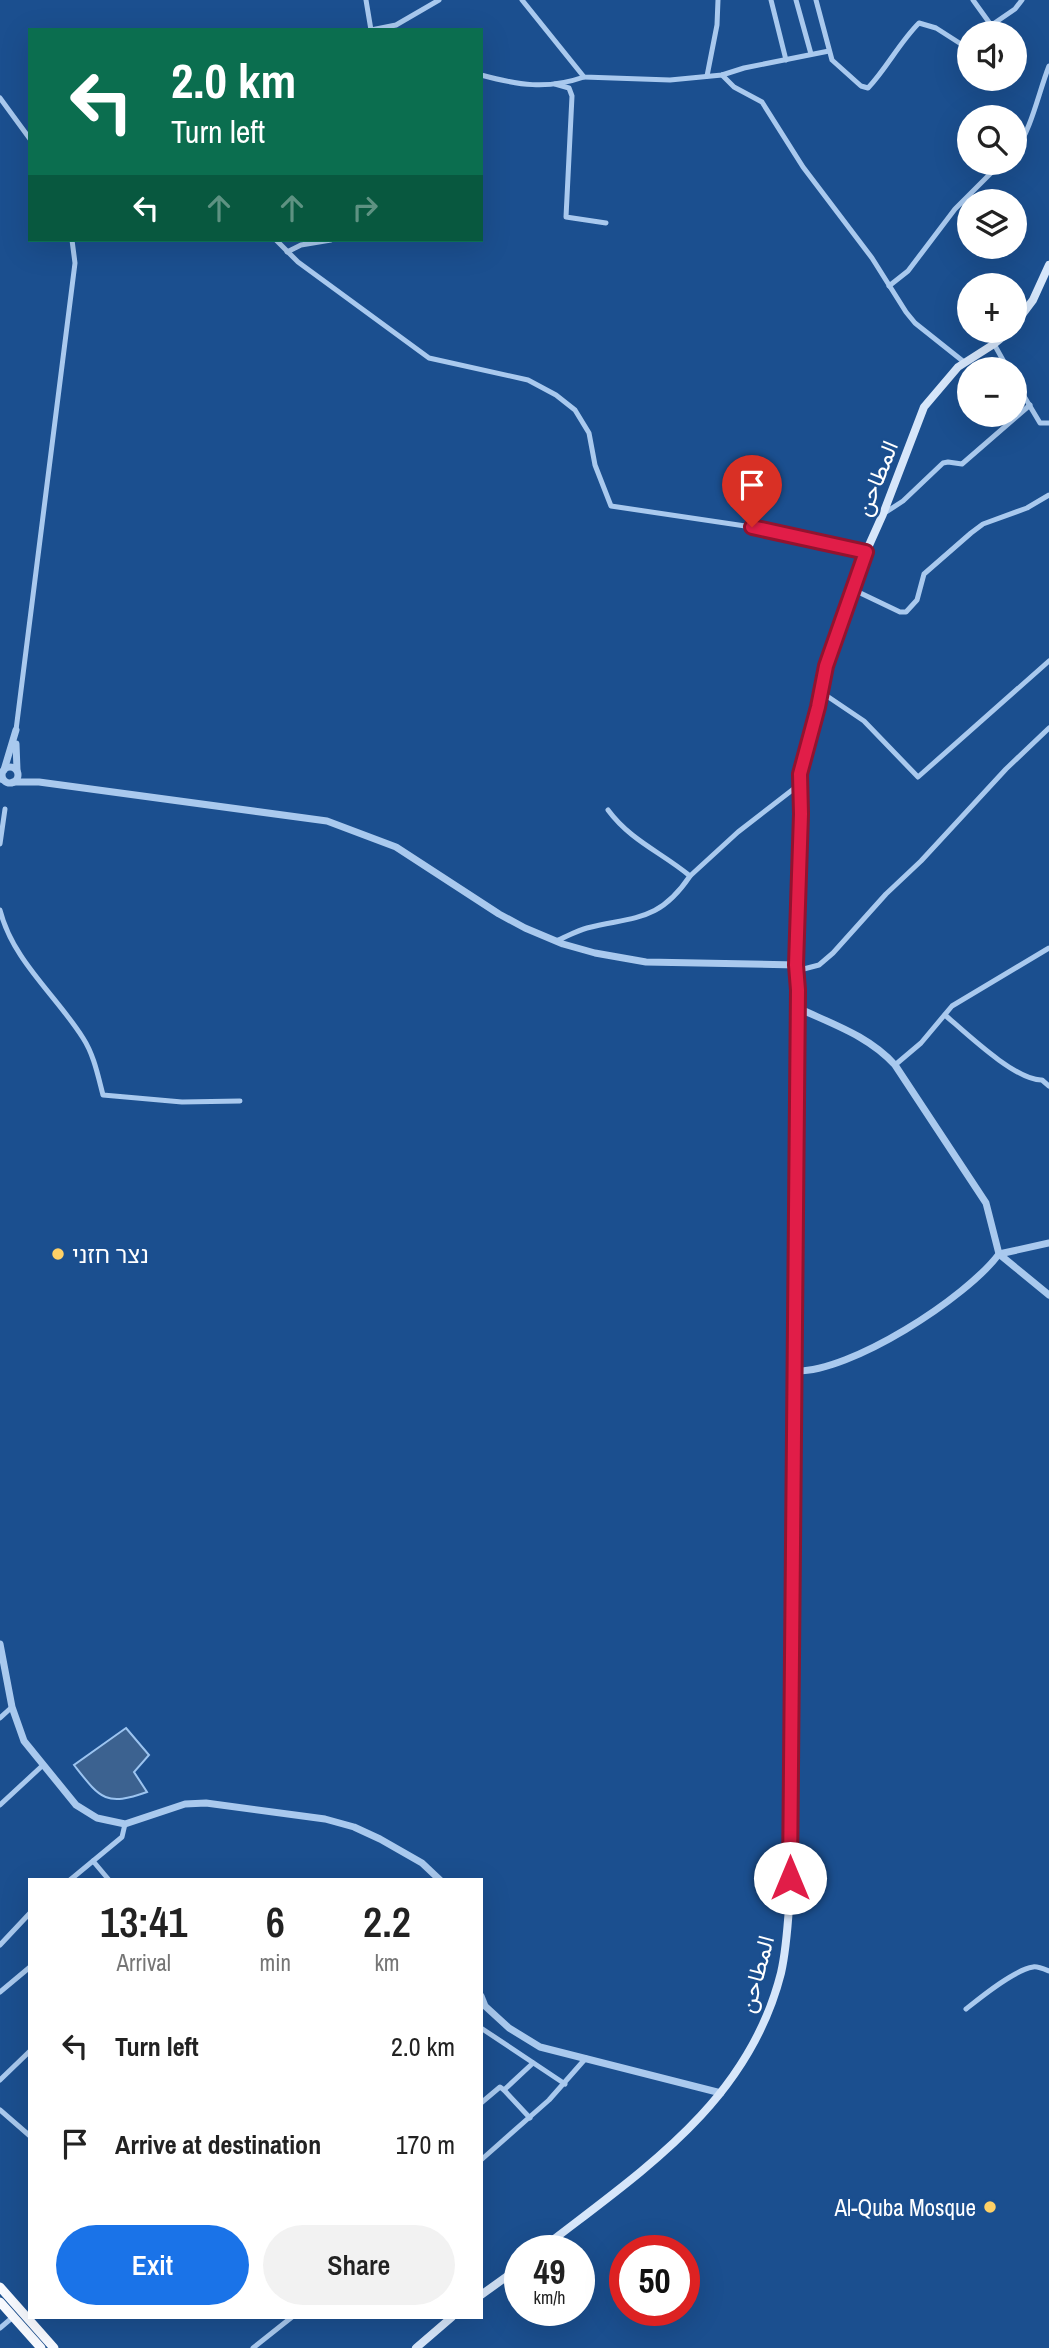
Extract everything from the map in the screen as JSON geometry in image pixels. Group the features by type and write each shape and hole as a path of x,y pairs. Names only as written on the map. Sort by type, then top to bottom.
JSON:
{"highway":[{"path":"0,2287 28,2319"},
{"path":"0,2302 39,2347"},
{"path":"28,2319 54,2348"}],"main road":[{"path":"1027,308 1049,265"},
{"name":"المطاحن","path":"972,357 993,344"},
{"name":"المطاحن","path":"559,2235 682,2137 721,2093 747,2055 765,2019 781,1972 787,1941 790,1893 798,1008 796,968 800,774 826,666 866,552 924,407 957,369"},
{"path":"483,2294 504,2278"},
{"path":"416,2348 450,2319"}],"street":[{"path":"366,0 370,28"},
{"path":"397,27 439,0"},
{"path":"522,0 583,77"},
{"path":"707,76 713,50 718,0"},
{"path":"771,0 786,60"},
{"path":"796,0 811,54"},
{"path":"816,0 832,60 861,86 868,88 880,75 893,53 919,23 936,28 957,41"},
{"path":"973,0 988,21"},
{"path":"997,21 1015,9 1022,0"},
{"path":"483,75 529,86 555,84 583,77 670,80 722,75 828,51"},
{"path":"1027,125 1038,102 1038,93 1049,66"},
{"path":"722,75 734,87 762,102 803,167 872,258 915,323 958,357"},
{"path":"555,84 569,89 572,96 566,217 606,223"},
{"path":"0,98 28,136"},
{"path":"889,286 908,271 955,209 988,175"},
{"path":"4,777 16,730 75,263 72,242"},
{"path":"278,242 298,262 429,358 528,380 556,395 575,410 589,433 595,466 611,506 752,527 866,552"},
{"path":"287,252 301,245 319,242"},
{"path":"993,344 1001,357"},
{"path":"1027,400 1040,423 1049,423"},
{"path":"883,514 903,501 943,463 962,464 1030,405"},
{"path":"854,590 900,612 906,612 917,600 924,574 971,533 982,524 1027,508 1049,495"},
{"path":"821,692 864,721 918,777 1049,661"},
{"path":"4,777 327,821 396,847 499,914 555,941 595,953 646,962 796,968 819,965 833,953 886,894 1049,728"},
{"path":"4,777 17,778 16,730"},
{"path":"4,777 11,767 39,782"},
{"path":"555,941 585,929 655,912 678,894 690,876 738,832 800,784"},
{"path":"0,844 5,809"},
{"path":"608,810 630,835 668,858 690,876"},
{"path":"0,910 5,929 17,953 83,1039 93,1060 103,1095 182,1102 240,1101"},
{"path":"895,1065 921,1043 951,1006 1049,948"},
{"path":"798,1008 851,1031 895,1065 986,1203 999,1254 1049,1295"},
{"path":"945,1016 1012,1068 1032,1079 1042,1080 1049,1086"},
{"path":"795,1371 808,1372 828,1367 887,1341 970,1284 999,1254 1049,1243"},
{"path":"0,1644 12,1707 24,1741 76,1805 97,1818 125,1824 185,1804 206,1803 325,1819 354,1827 380,1839 422,1863 436,1878"},
{"path":"0,1718 12,1707"},
{"path":"0,1805 42,1766"},
{"path":"72,1878 122,1838 125,1824"},
{"path":"93,1861 107,1878"},
{"path":"0,1945 28,1915"},
{"path":"966,2009 991,1989 1021,1972 1034,1966 1049,1970"},
{"path":"0,1992 28,1968"},
{"path":"483,2008 540,2047 721,2093"},
{"path":"483,2029 565,2084"},
{"path":"0,2080 28,2053"},
{"path":"483,2158 530,2119 565,2084 586,2058"},
{"path":"504,2090 533,2063"},
{"path":"483,2101 500,2087 530,2119"},
{"path":"0,2110 28,2134"},
{"path":"0,2328 13,2317"},
{"path":"253,2348 289,2319"}],"water":[{"path":"126,1728 149,1755 134,1772 147,1792 122,1799 104,1797 74,1765"}],"place":[{"name":"נצר חזני","path":"58,1254"},
{"name":"Al-Quba Mosque","path":"990,2207"}],"route":[{"path":"752,527 866,552 832,645 800,774 796,965 798,990 790,1878"}]}
